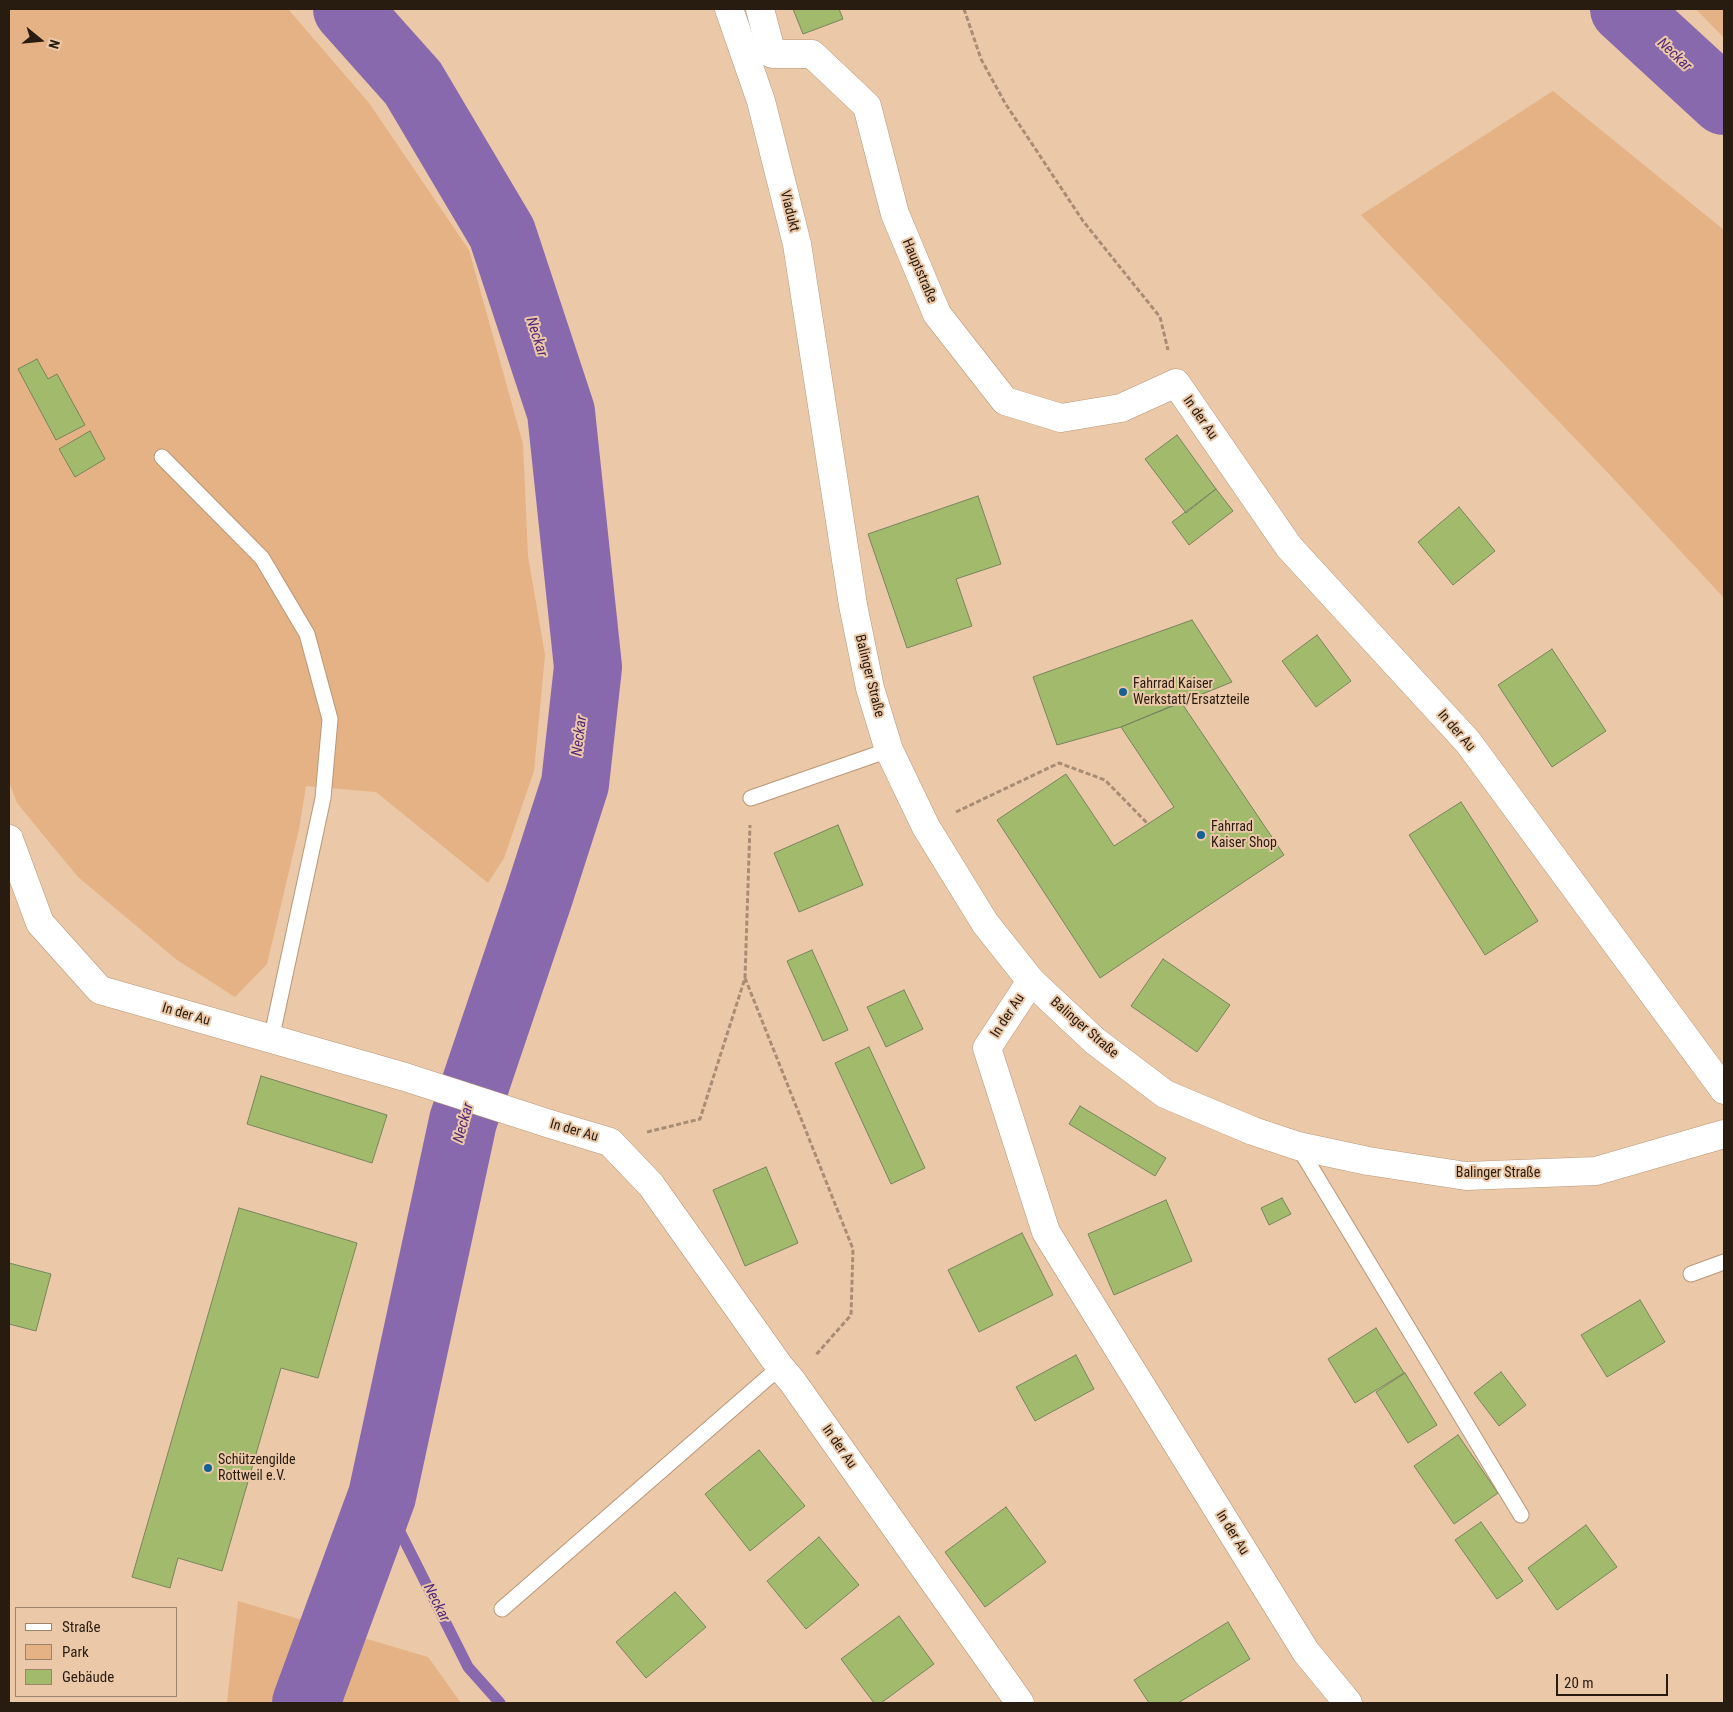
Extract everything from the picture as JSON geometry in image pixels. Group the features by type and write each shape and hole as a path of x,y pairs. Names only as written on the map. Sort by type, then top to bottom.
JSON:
{"street":[{"name":"Viadukt","path":"730,9 761,101 797,244 824,418"},
{"name":"Hauptstraße","path":"760,9 772,54 812,54 867,106 895,214 937,314 1005,401 1061,418 1121,408 1176,382"},
{"name":"In der Au","path":"1176,382 1289,546 1468,742 1724,1090"},
{"name":"Balinger Straße","path":"824,418 852,605 870,688 889,750 926,827 985,923 1032,981 1095,1041 1165,1094 1253,1131 1298,1146 1368,1161 1466,1176 1596,1171 1724,1134"},
{"name":"In der Au","path":"9,840 40,923 100,990 405,1077 610,1142 651,1185 1020,1703"},
{"name":"In der Au","path":"1032,981 987,1048 1046,1232 1306,1652 1348,1703"}],"lane":[{"path":"162,457 262,558 307,634 330,719 323,798 271,1040"},
{"path":"751,798 889,750"},
{"path":"1298,1146 1521,1515"},
{"path":"1691,1274 1724,1262"},
{"path":"502,1609 786,1374"}],"path":[{"path":"964,9 981,59 1004,103 1083,221 1160,317 1176,382"},
{"path":"926,827 1059,763 1105,780 1148,824"},
{"path":"610,1142 700,1120 745,978 751,798"},
{"path":"745,978 853,1249 851,1315 786,1374"}],"green space":[{"path":"9,9 288,9 369,103 469,250 523,444 528,556 545,655 534,771 504,858 488,883 376,792 306,786 299,829 267,964 235,997 177,960 78,877 17,803 9,782"},
{"path":"1696,9 1724,9 1724,38"},
{"path":"1553,91 1724,230 1724,598 1610,475 1361,215"},
{"path":"238,1601 428,1657 461,1703 227,1703"}],"building":[{"path":"793,9 839,9 843,19 803,34"},
{"path":"37,359 48,379 57,374 85,425 56,440 18,369"},
{"path":"90,431 105,459 75,477 59,449"},
{"path":"1177,435 1216,489 1186,513 1145,459"},
{"path":"1216,489 1233,511 1189,545 1172,522"},
{"path":"978,496 1001,564 956,579 972,626 907,648 868,534"},
{"path":"1459,507 1495,551 1453,585 1418,542"},
{"name":"Fahrrad Kaiser Werkstatt/Ersatzteile","path":"1192,620 1232,682 1121,727 1057,745 1033,677"},
{"path":"1317,635 1351,681 1316,707 1282,661"},
{"path":"1552,649 1606,731 1552,767 1498,685"},
{"name":"Fahrrad Kaiser Shop","path":"1181,702 1284,855 1100,978 997,820 1066,774 1114,846 1174,807 1121,727"},
{"path":"1461,802 1538,921 1485,955 1409,835"},
{"path":"838,825 863,885 799,912 774,853"},
{"path":"812,950 848,1030 823,1041 787,961"},
{"path":"1163,959 1230,1005 1197,1052 1131,1006"},
{"path":"904,990 923,1029 886,1047 867,1007"},
{"path":"869,1047 925,1168 891,1184 835,1063"},
{"path":"261,1076 387,1115 372,1163 247,1124"},
{"path":"1080,1106 1166,1158 1155,1176 1069,1124"},
{"path":"766,1167 798,1243 745,1266 713,1190"},
{"path":"1282,1198 1291,1214 1269,1225 1261,1208"},
{"path":"1166,1200 1192,1261 1114,1295 1088,1234"},
{"name":"Schützengilde Rottweil e.V.","path":"239,1208 357,1243 318,1378 281,1368 222,1571 178,1558 170,1588 132,1577"},
{"path":"1022,1233 1053,1295 979,1332 948,1270"},
{"path":"9,1263 51,1274 36,1331 9,1324"},
{"path":"1640,1300 1665,1342 1607,1377 1581,1335"},
{"path":"1376,1328 1404,1373 1355,1403 1328,1359"},
{"path":"1076,1355 1094,1389 1035,1421 1016,1387"},
{"path":"1501,1372 1526,1405 1499,1426 1474,1393"},
{"path":"1405,1373 1437,1425 1408,1443 1376,1392"},
{"path":"1458,1435 1498,1493 1454,1524 1414,1466"},
{"path":"759,1450 805,1506 750,1551 705,1494"},
{"path":"1006,1507 1046,1562 985,1607 945,1552"},
{"path":"1481,1522 1523,1581 1497,1599 1455,1540"},
{"path":"1586,1525 1617,1567 1557,1610 1528,1568"},
{"path":"819,1537 859,1585 806,1629 767,1581"},
{"path":"675,1592 706,1627 646,1678 616,1642"},
{"path":"899,1616 934,1664 881,1703 874,1703 841,1659"},
{"path":"1228,1622 1250,1659 1178,1703 1149,1703 1134,1680"}],"waterway":[{"name":"Neckar","path":"306,1703 382,1496 463,1121 575,784 588,667 561,412 502,233 413,83 347,9"},
{"name":"Neckar","path":"1624,9 1724,101"},
{"name":"Neckar","path":"382,1496 468,1667 500,1703"}],"place":[{"name":"Fahrrad Kaiser Werkstatt/Ersatzteile","path":"1123,692"},
{"name":"Fahrrad Kaiser Shop","path":"1201,835"},
{"name":"Schützengilde Rottweil e.V.","path":"208,1468"}]}
